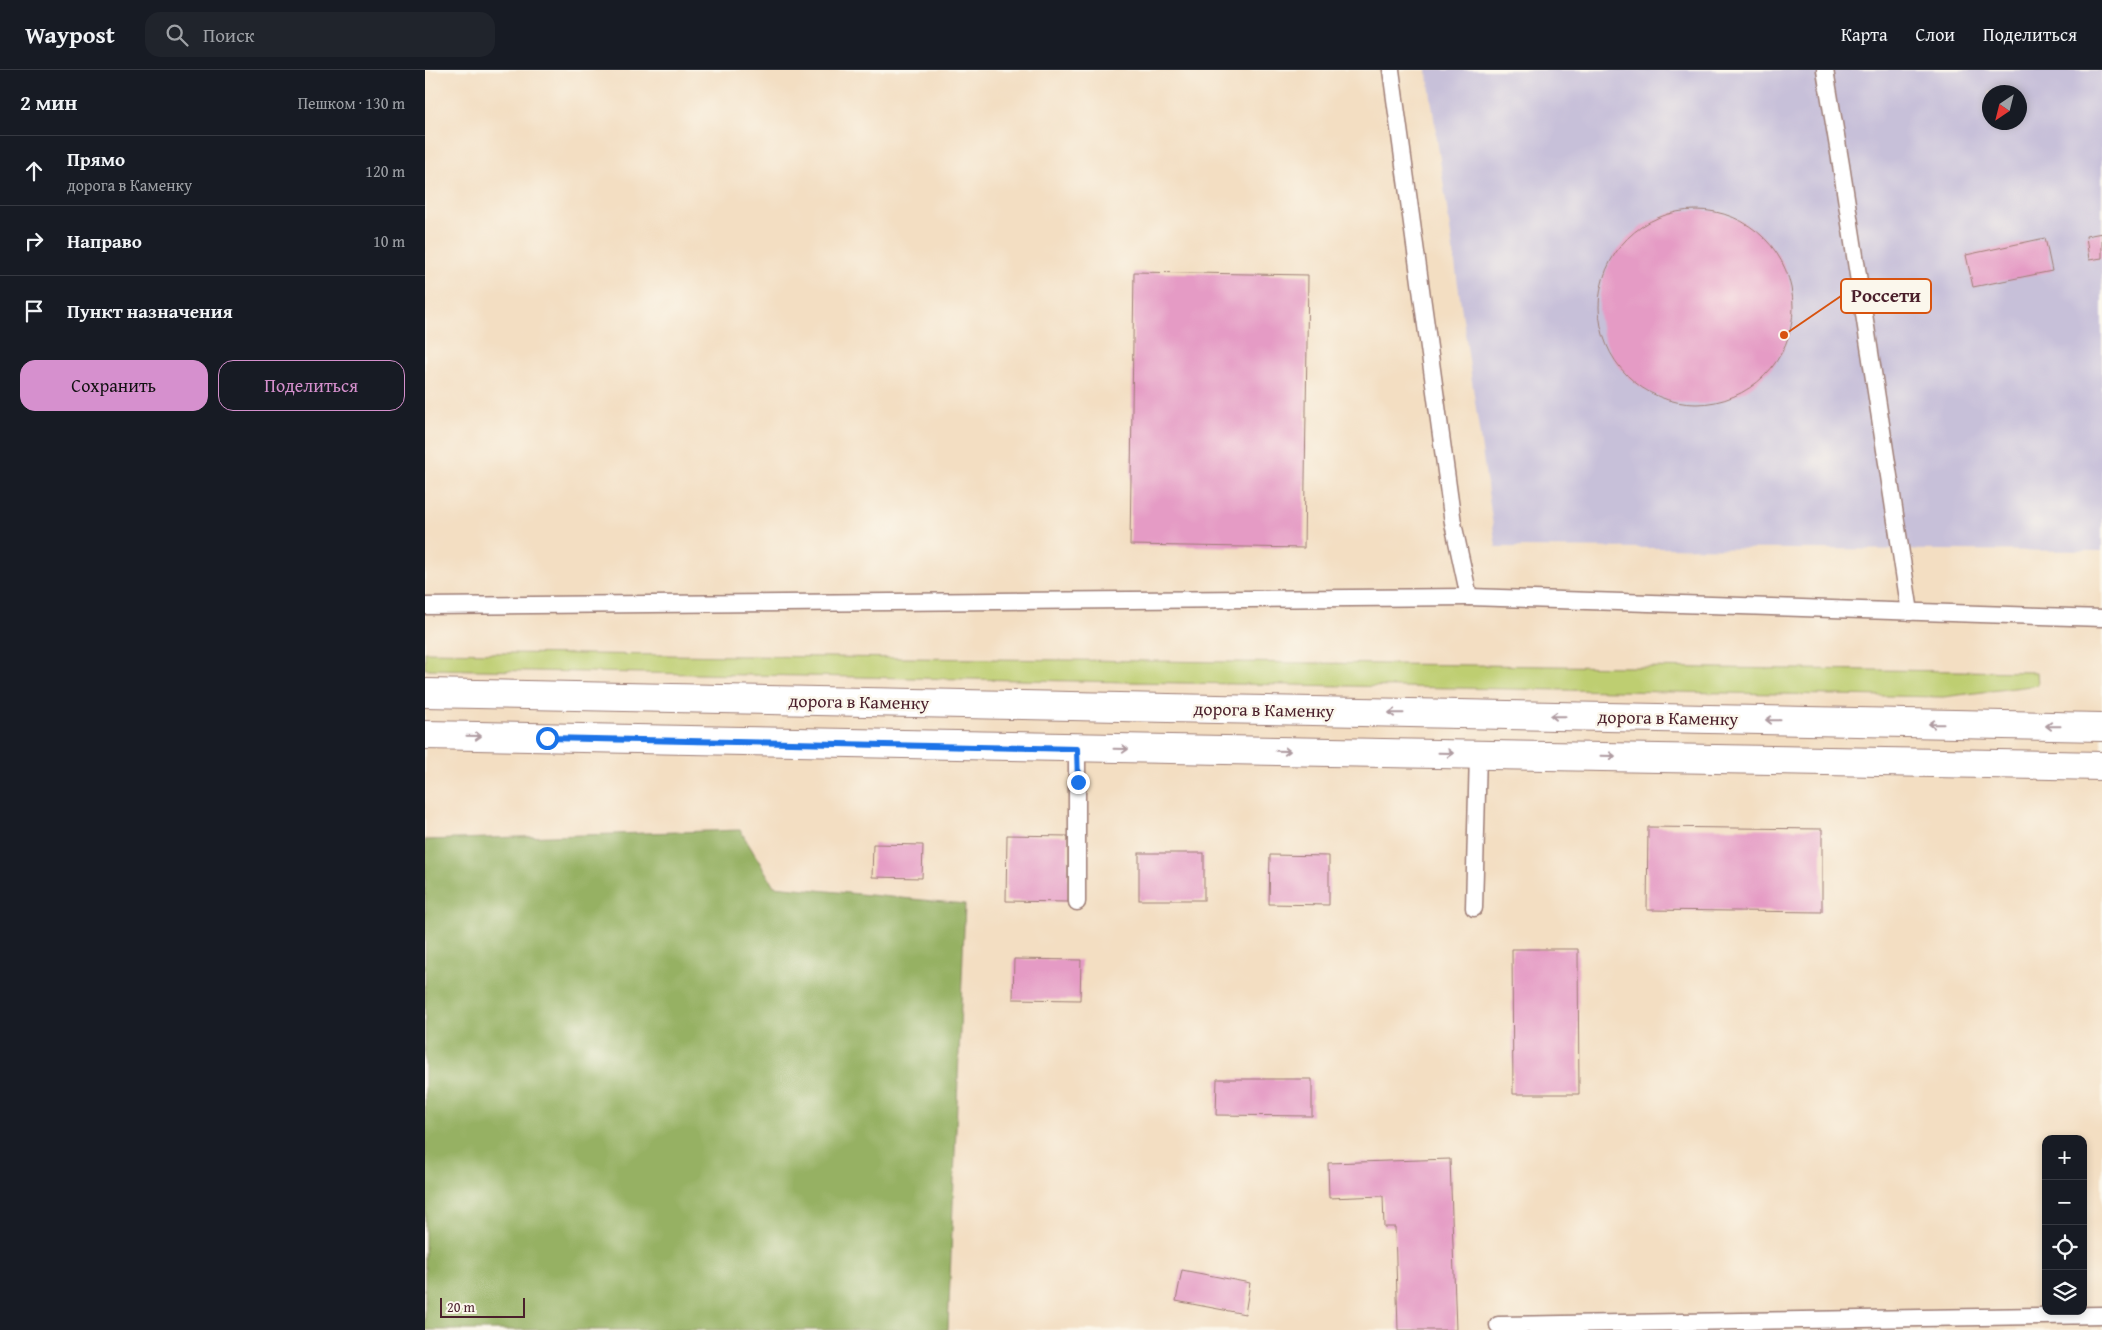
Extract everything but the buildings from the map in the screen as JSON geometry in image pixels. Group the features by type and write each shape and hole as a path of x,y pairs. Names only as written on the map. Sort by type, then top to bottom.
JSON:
{"main road":[{"name":"дорога в Каменку","path":"425,693 2102,727"},
{"path":"425,736 1077,749 1478,753 2102,766"}],"lane":[{"path":"1391,70 1453,523 1469,597"},
{"path":"1825,70 1910,612"},
{"path":"425,606 1469,597 2102,618"},
{"path":"1077,749 1077,902"},
{"path":"1474,908 1478,753"},
{"path":"1498,1324 2102,1315"}],"shaded area":[{"path":"1427,70 2102,70 2102,551 1496,547"}],"green space":[{"path":"425,652 2037,672 2038,685 1943,697 425,669"},
{"path":"740,830 774,886 965,904 948,1330 425,1330 425,840"}],"place":[{"name":"Россети","path":"1784,335"}],"route":[{"path":"547,738 1077,749 1078,782"}]}
